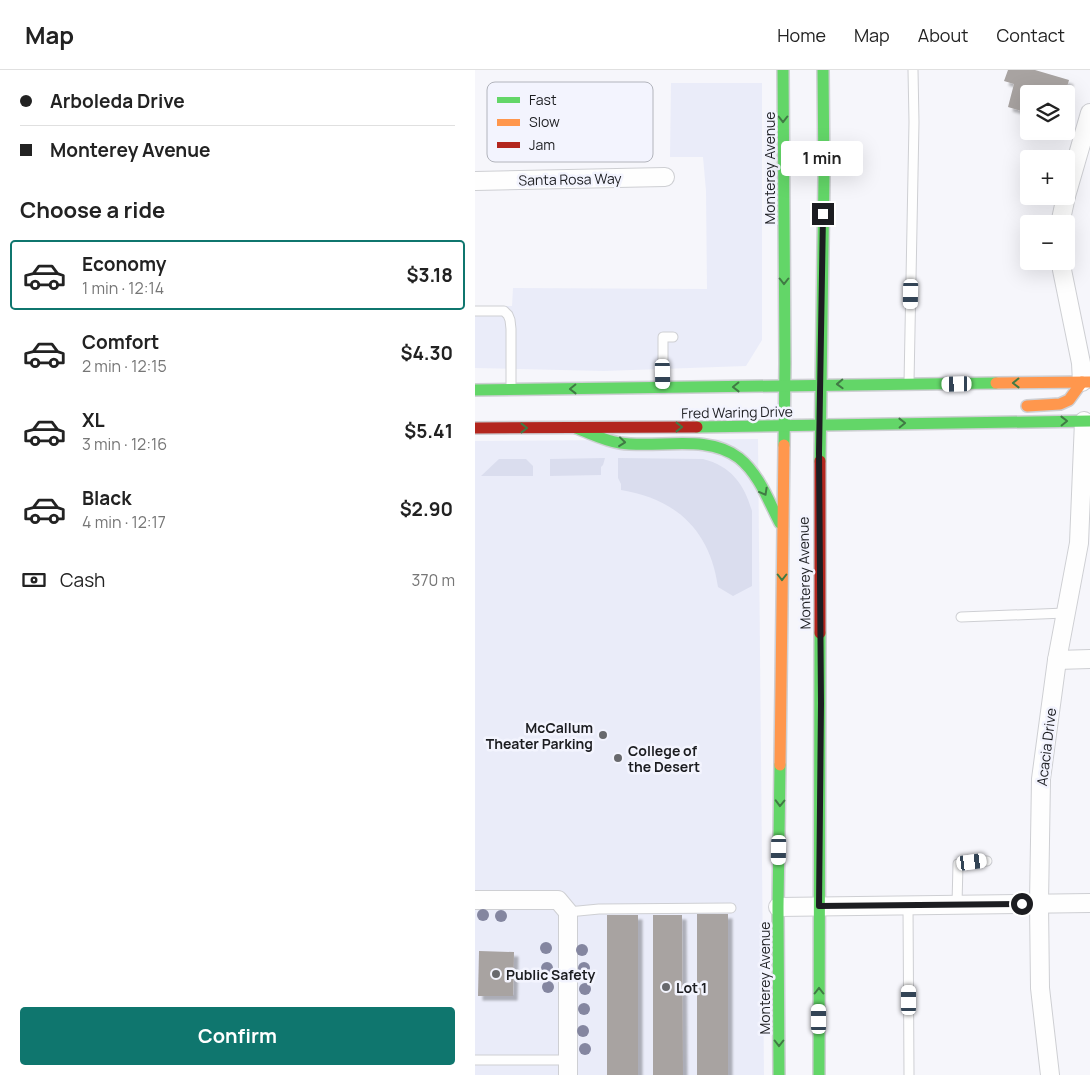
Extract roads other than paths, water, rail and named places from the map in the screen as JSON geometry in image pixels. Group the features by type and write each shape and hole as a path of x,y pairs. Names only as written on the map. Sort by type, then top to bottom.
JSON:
{"main road":[{"name":"Monterey Avenue","path":"779,1075 778,907 784,427 783,70"},
{"name":"Monterey Avenue","path":"819,1075 821,703 819,552 824,177 823,70"},
{"name":"Fred Waring Drive","path":"475,390 1086,382"},
{"path":"1014,406 1060,404 1069,400 1086,382"},
{"path":"963,422 988,412"},
{"name":"Fred Waring Drive","path":"475,428 784,427 1088,417"},
{"path":"576,428 619,443 702,444 721,449 739,458 753,473 782,528"}],"street":[{"path":"1075,165 1090,113"},
{"name":"Santa Rosa Way","path":"475,181 665,177"},
{"path":"1062,270 1086,382"},
{"name":"Acacia Drive","path":"1050,1075 1040,988 1041,779 1057,660 1085,508 1088,417"},
{"path":"1057,660 1090,659"},
{"path":"475,900 558,900 568,912 568,1067"},
{"path":"778,907 1090,903"}],"lane":[{"path":"909,384 914,132 913,70"},
{"path":"475,311 504,311 508,315 511,329 511,390"},
{"path":"663,388 663,337 673,336"},
{"path":"961,616 1065,613"},
{"path":"957,904 958,864 987,861"},
{"path":"908,905 909,1075"},
{"path":"568,912 599,909 731,908"},
{"path":"475,1060 568,1067"}],"place":[{"name":"McCallum Theater Parking","path":"603,735"},
{"name":"College of the Desert","path":"618,758"},
{"name":"Public Safety","path":"496,974"},
{"name":"Lot 1","path":"666,987"}]}
